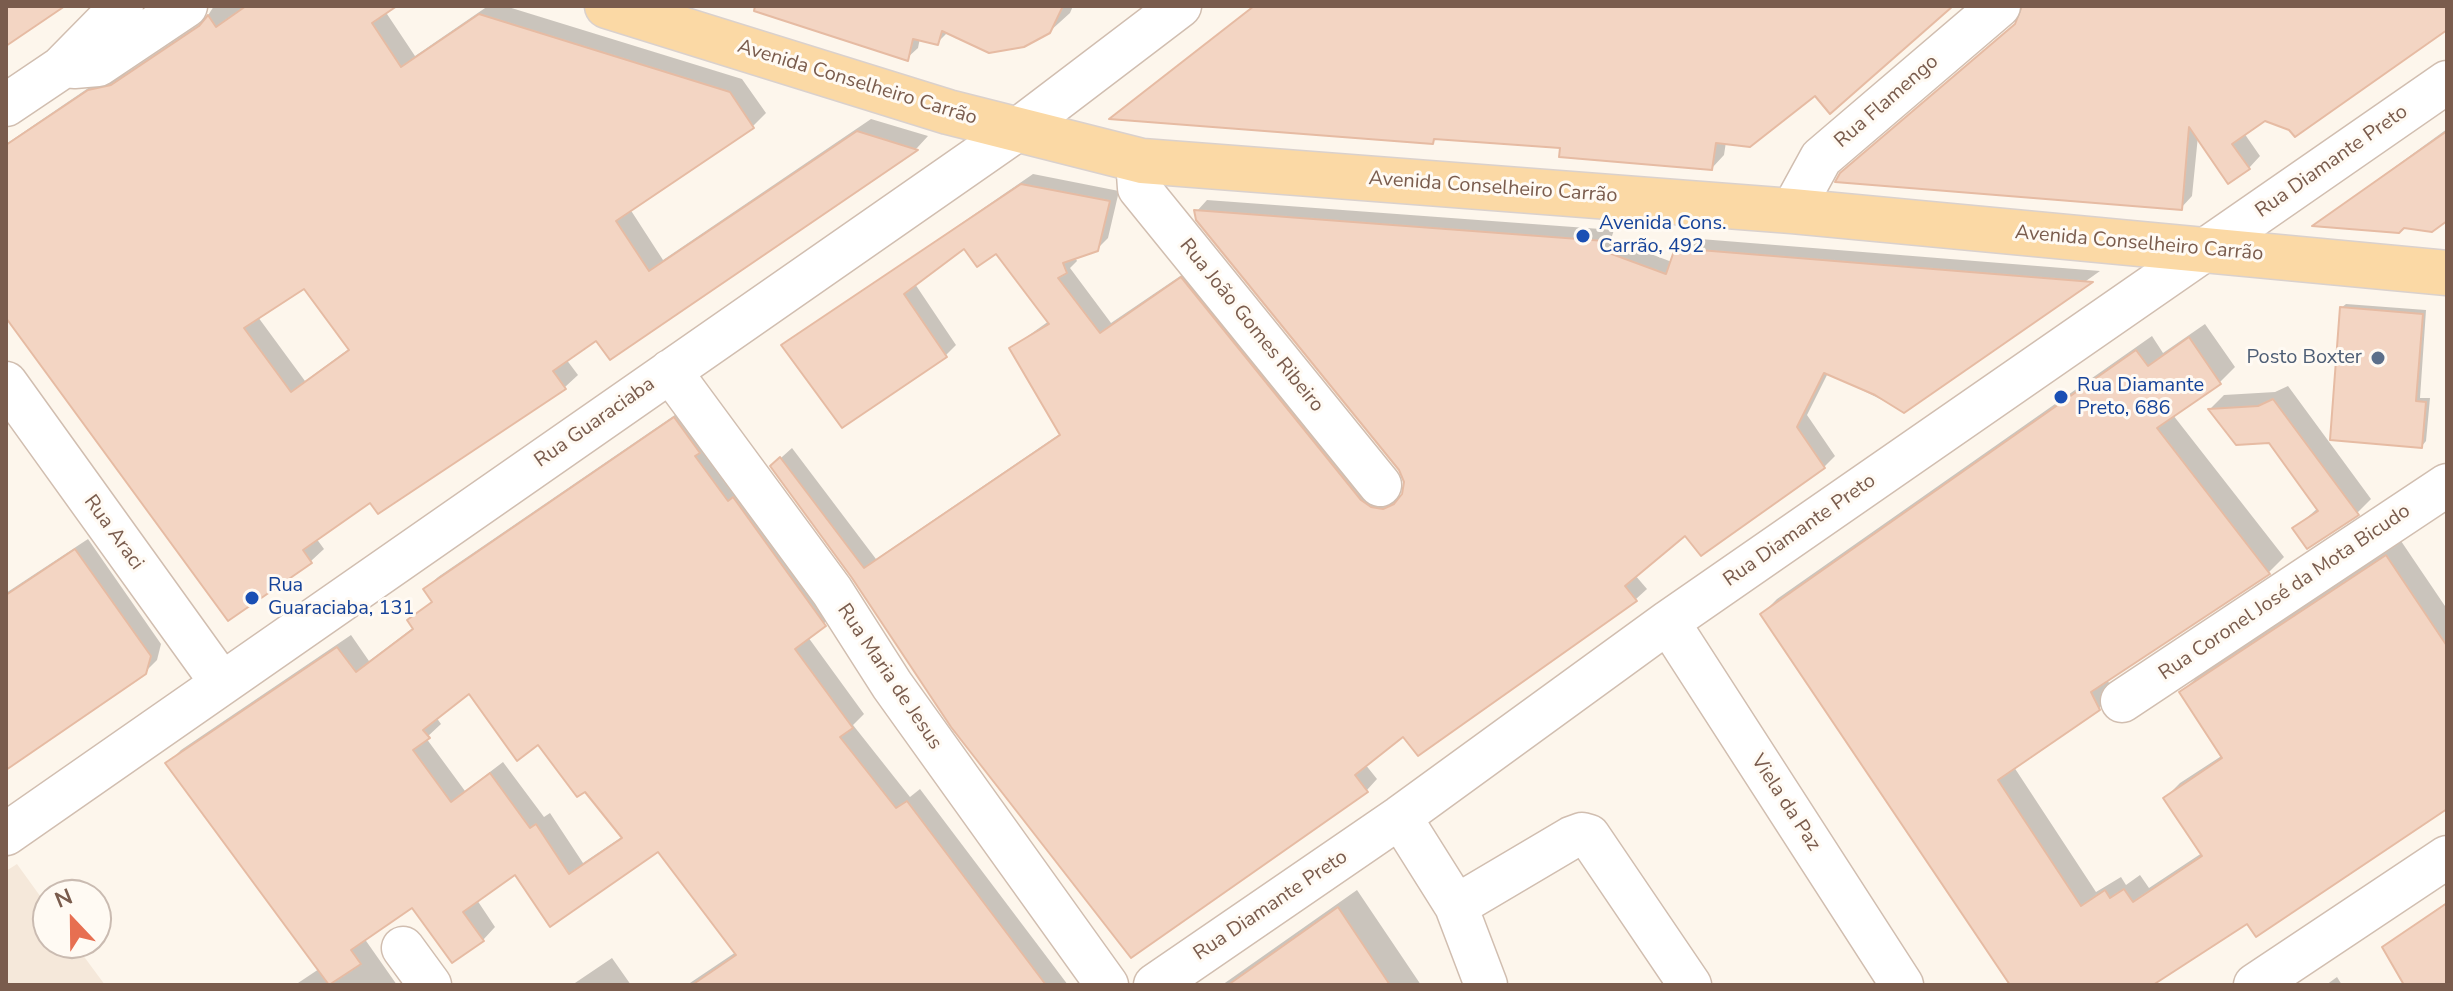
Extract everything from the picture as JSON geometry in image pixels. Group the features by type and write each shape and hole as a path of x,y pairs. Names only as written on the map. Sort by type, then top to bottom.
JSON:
{"main road":[{"name":"Avenida Conselheiro Carrão","path":"607,6 1017,130 1137,160 1792,211 2447,273"}],"street":[{"path":"6,105 61,68 122,6"},
{"path":"61,68 98,65 186,6"},
{"name":"Rua Guaraciaba","path":"6,834 1017,130 1180,6"},
{"name":"Rua Flamengo","path":"1792,211 1821,158 1999,6"},
{"name":"Rua Diamante Preto","path":"1155,985 1400,817 1668,622 2447,82"},
{"name":"Rua João Gomes Ribeiro","path":"1137,160 1139,188 1380,485"},
{"name":"Rua Maria de Jesus","path":"670,371 832,591 901,697 1107,985"},
{"name":"Rua Araci","path":"6,383 221,682"},
{"name":"Rua Coronel José da Mota Bicudo","path":"2122,701 2447,485"},
{"name":"Viela da Paz","path":"1668,622 1902,985"},
{"path":"1400,817 1456,906 1486,985"},
{"path":"1456,906 1571,838 1589,836 1690,985"},
{"path":"2255,985 2447,857"},
{"path":"403,948 430,985"}],"shaded area":[{"path":"17,864 32,885 32,959 86,959 105,985 6,985 6,871"}],"building":[{"path":"6,6 65,6 6,46"},
{"path":"246,6 397,6 372,23 401,67 479,14 730,92 754,128 616,221 649,271 857,131 918,150 610,360 596,341 553,371 566,389 378,514 370,503 303,550 312,563 228,621 6,318 6,145 88,90 111,85 199,26 208,15 216,27","holes":["304,289 349,350 291,392 244,328"]},
{"path":"755,6 1063,6 1050,33 1024,47 989,53 942,31 938,45 913,39 908,61 754,11"},
{"path":"1254,6 1953,6 1830,114 1815,96 1750,147 1716,143 1712,170 1559,157 1560,148 1434,139 1433,144 1109,119"},
{"path":"2022,6 2447,6 2447,30 2295,137 2289,130 2265,121 2232,144 2250,169 2228,184 2189,127 2182,210 1835,182 1840,173 2015,24"},
{"path":"2447,131 2447,221 2432,232 2404,228 2399,233 2312,226"},
{"path":"1021,184 1110,201 1098,251 1063,263 1067,273 1058,278 1100,333 1181,277 1361,500 1371,507 1383,509 1394,504 1402,494 1404,482 1399,470 1196,220 1194,210 1605,241 1601,250 1666,274 1675,248 2093,282 1904,413 1875,395 1824,373 1797,427 1825,468 1701,556 1685,536 1625,586 1637,601 1418,756 1403,737 1355,775 1368,792 1131,958 951,727 852,578 770,466 780,457 864,568 1060,435 1009,348 1049,324 996,254 977,267 964,249 904,294 947,357 842,428 781,345"},
{"name":"Posto Boxter","path":"2340,307 2423,314 2416,401 2426,402 2422,448 2330,440"},
{"path":"2189,337 2221,384 2157,428 2270,574 2091,692 2100,710 1998,780 2081,906 2105,890 2110,898 2124,889 2133,902 2202,856 2163,798 2222,758 2179,692 2386,555 2447,646 2447,809 2256,937 2247,924 2153,985 2010,985 1760,614 2136,350 2148,366"},
{"path":"2273,399 2359,515 2307,549 2292,528 2318,511 2269,443 2236,445 2208,409 2258,406"},
{"path":"674,417 700,453 695,456 728,501 733,497 826,626 795,649 853,728 840,737 896,808 907,801 1046,985 692,985 736,955 658,852 550,927 515,875 463,912 484,941 452,963 412,908 351,950 361,964 329,985 165,763 337,647 356,672 413,629 407,620 432,602 423,589","holes":["469,694 517,761 538,745 577,797 585,792 622,838 569,874 536,824 530,828 490,773 451,802 413,750 430,738 423,730"]},
{"path":"75,549 151,656 146,674 6,770 6,595"},
{"path":"2447,903 2447,985 2404,985 2382,947"},
{"path":"1338,907 1390,985 1228,985"}],"place":[{"name":"Avenida Cons. Carrão, 492","path":"1583,236"},
{"name":"Posto Boxter","path":"2378,358"},
{"name":"Rua Diamante Preto, 686","path":"2061,397"},
{"name":"Rua Guaraciaba, 131","path":"252,598"}]}
